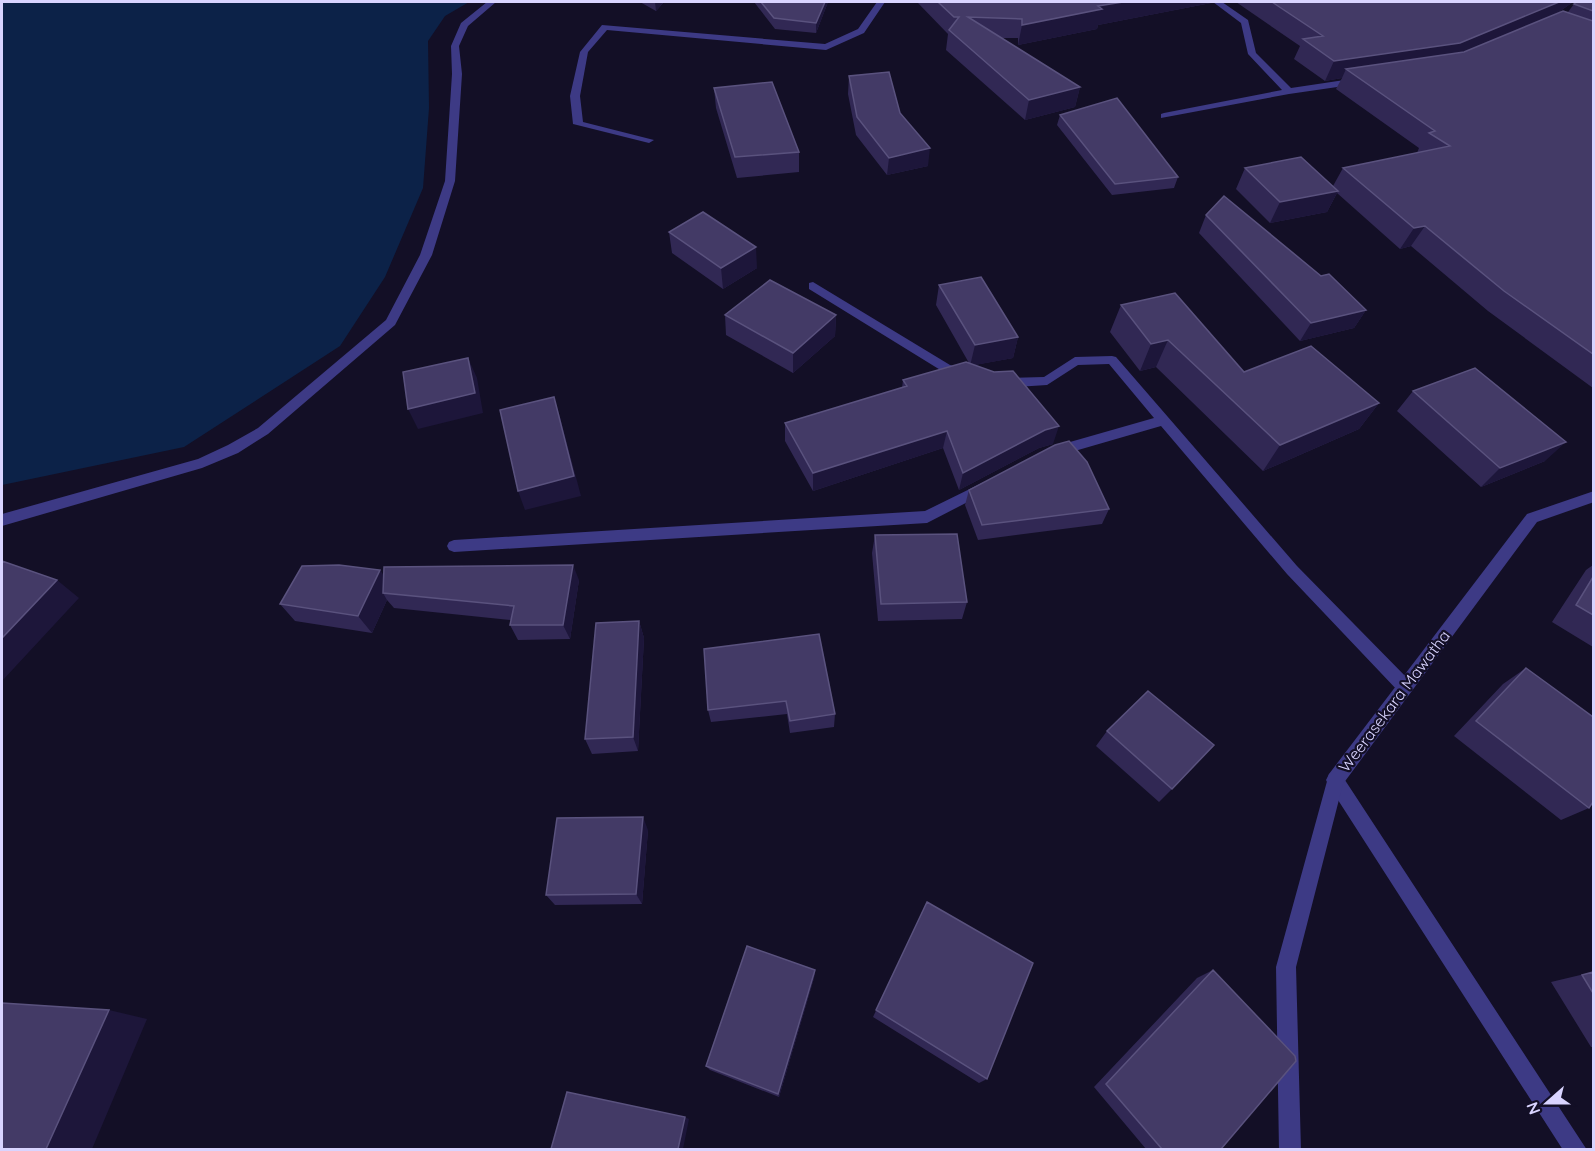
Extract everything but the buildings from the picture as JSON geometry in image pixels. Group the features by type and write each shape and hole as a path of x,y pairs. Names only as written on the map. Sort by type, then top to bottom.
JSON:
{"street":[{"path":"2,520 202,463 232,449 263,431 391,322 426,255 450,181 457,74 455,46 464,25 492,2"},
{"path":"649,140 578,124 575,96 584,52 605,27 826,47 861,32 881,2"},
{"path":"1217,2 1245,22 1252,54 1289,91"},
{"path":"1164,116 1289,91 1370,79"},
{"path":"813,286 946,368 984,381 1047,381 1075,361 1112,360 1292,570 1405,687"},
{"path":"1045,454 1164,420"},
{"path":"454,546 927,517 996,480"},
{"name":"Weerasekara Mawatha","path":"1290,1149 1286,967 1335,780 1532,518 1593,496"},
{"path":"1335,780 1576,1149"}],"water":[{"path":"2,2 469,2 445,16 428,41 429,108 423,188 385,277 340,346 184,447 2,485"}]}
